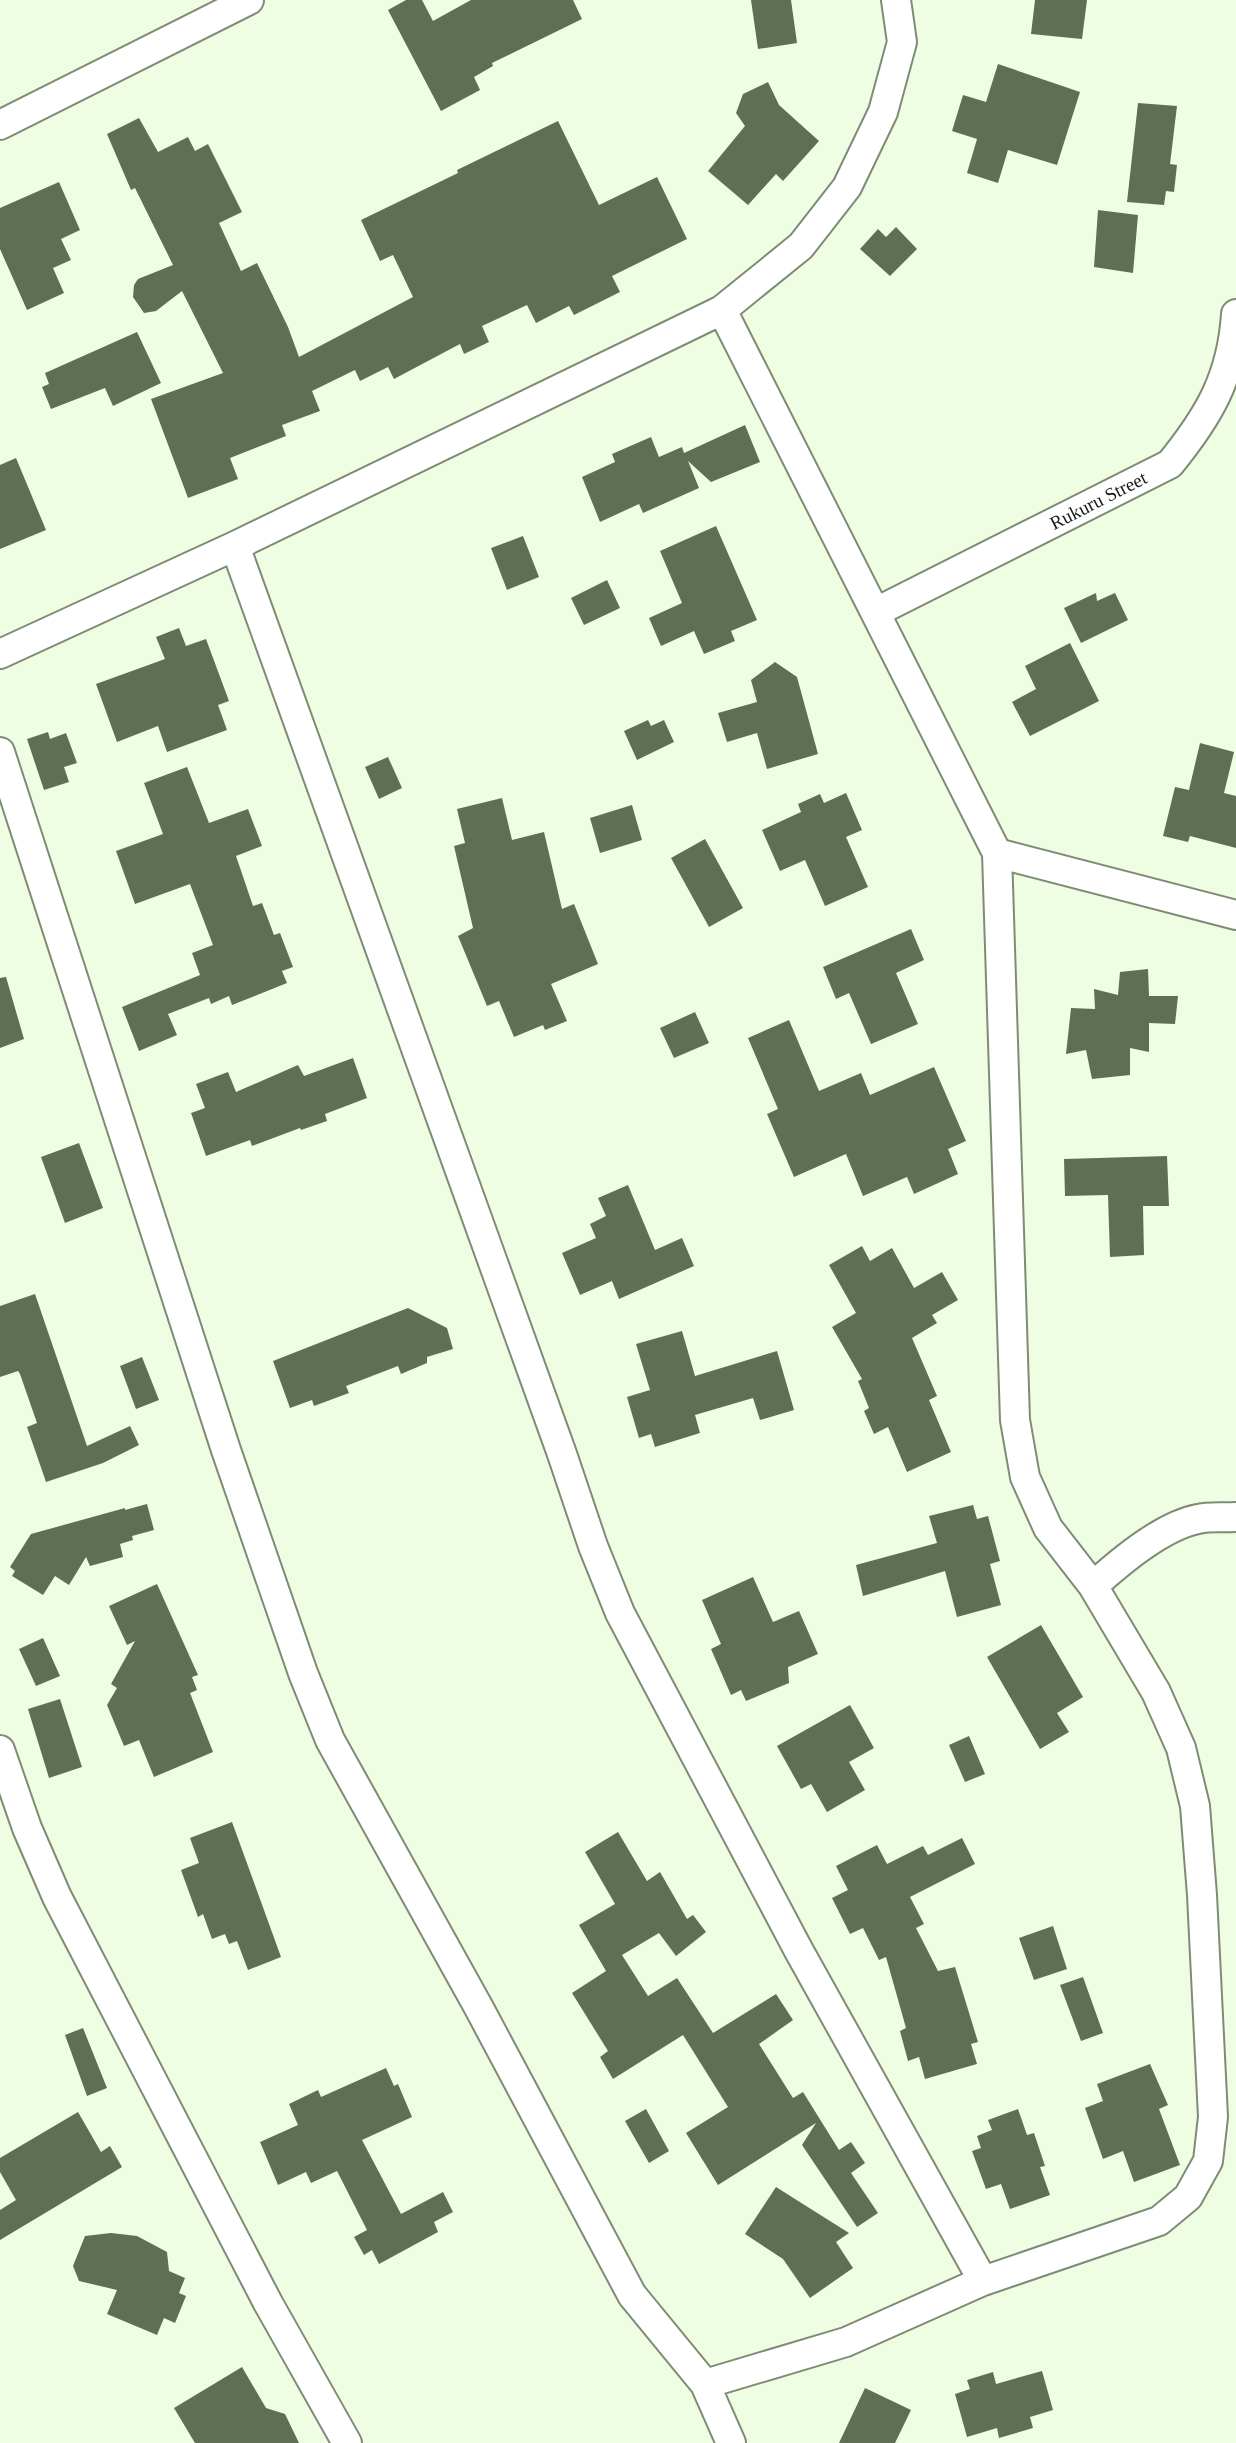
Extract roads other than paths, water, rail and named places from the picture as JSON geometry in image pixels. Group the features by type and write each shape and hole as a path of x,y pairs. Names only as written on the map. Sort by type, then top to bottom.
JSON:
{"street":[{"path":"0,125 249,0"},
{"path":"0,654 235,546 722,310 801,246 847,187 883,113 902,42 895,0"},
{"path":"705,2384 846,2343 982,2281 1159,2221 1188,2197 1208,2161 1213,2117 1195,1806 1181,1748 1156,1692 1093,1586 1048,1528 1025,1477 1014,1420 997,853 722,310"},
{"name":"Rukuru Street","path":"876,612 1170,464 1199,427 1221,385 1235,335 1236,314"},
{"path":"235,546 593,1546 620,1613 799,1951 982,2281"},
{"path":"0,752 230,1462 303,1673 330,1740 518,2080 632,2295 705,2384 731,2443"},
{"path":"997,853 1236,915"},
{"path":"1093,1586 1122,1560 1161,1534 1197,1519 1236,1517"},
{"path":"0,1750 27,1828 57,1897 268,2303 347,2443"}]}
